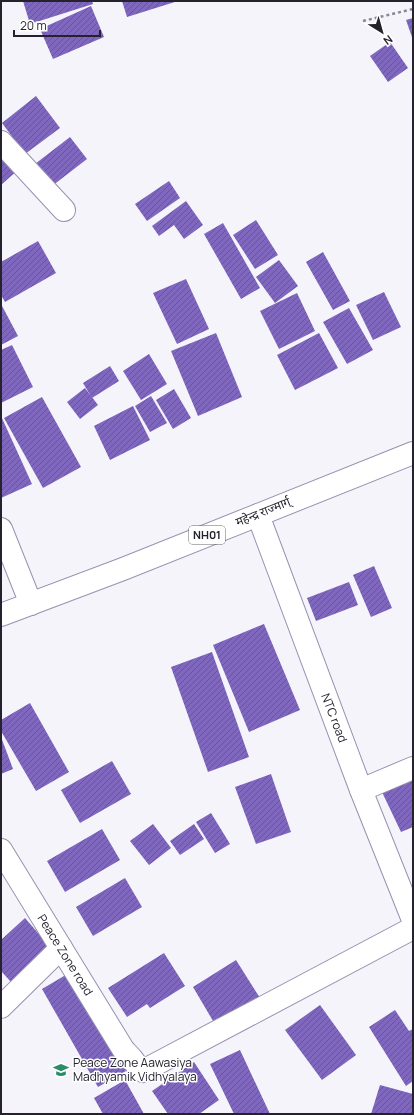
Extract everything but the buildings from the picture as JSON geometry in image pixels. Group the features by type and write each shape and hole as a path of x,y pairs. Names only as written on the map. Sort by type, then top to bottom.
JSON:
{"main road":[{"path":"1,142 64,210"},
{"name":"महेन्द्र राज्मार्ग्","path":"1,616 413,453"},
{"name":"NTC road","path":"258,515 361,790 413,920"},
{"path":"1,529 31,604"},
{"path":"361,790 413,768"},
{"name":"Peace Zone road","path":"1,850 127,1055 132,1058 137,1067 143,1071 413,928"},
{"path":"1,1007 61,948"}],"path":[{"path":"363,21 413,9"}],"place":[{"name":"Peace Zone Aawasiya Madhyamik Vidhyalaya","path":"61,1070"}]}
